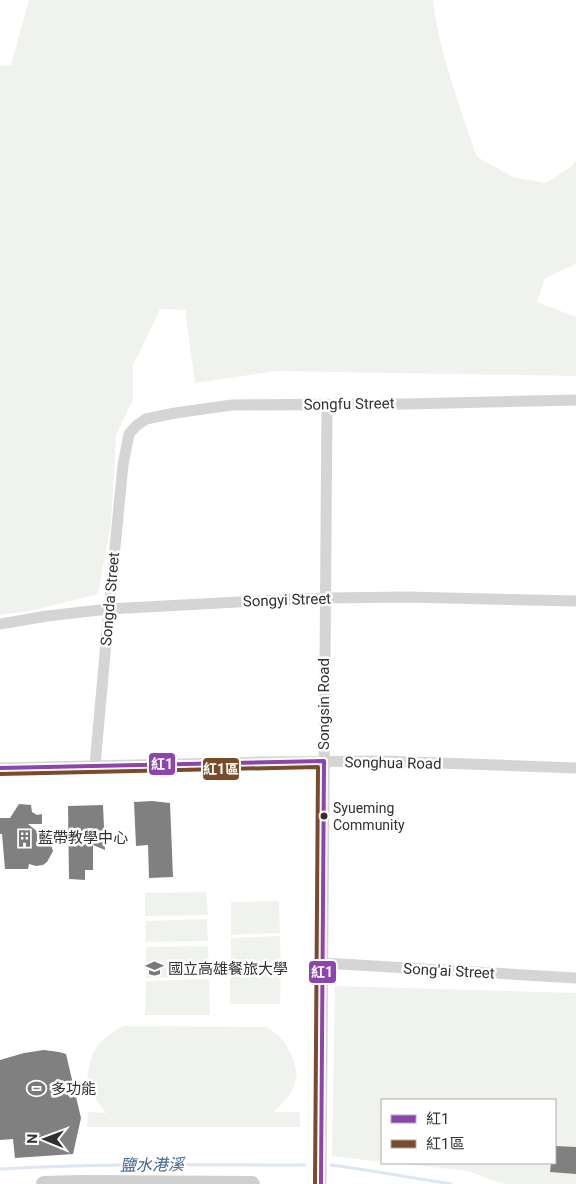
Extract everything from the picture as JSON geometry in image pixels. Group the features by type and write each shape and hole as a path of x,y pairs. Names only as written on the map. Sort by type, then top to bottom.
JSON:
{"street":[{"name":"Songfu Street","path":"129,434 146,419 232,405 576,400"},
{"name":"Songsin Road","path":"321,1184 327,404"},
{"name":"Songda Street","path":"95,766 109,609 129,434"},
{"name":"Songyi Street","path":"0,624 47,616 109,609 325,598 576,601"},
{"name":"Songhua Road","path":"0,768 382,761 576,768"},
{"name":"Song'ai Street","path":"322,963 576,978"},
{"path":"44,1184 252,1184"}],"shaded area":[{"path":"29,0 433,0 445,59 477,157 513,177 546,183 572,166 576,160 576,264 545,278 537,302 576,317 576,376 277,371 195,383 185,310 160,309 133,366 133,400 116,435 111,524 98,594 35,610 0,615 0,66 11,65"},
{"path":"206,892 208,915 145,916 145,893"},
{"path":"279,901 280,933 231,935 231,902"},
{"path":"207,919 208,941 145,942 146,921"},
{"path":"280,936 281,968 231,969 231,938"},
{"path":"208,946 209,976 146,978 146,947"},
{"path":"281,971 280,1004 230,1004 230,972"},
{"path":"209,979 210,1015 145,1015 146,981"},
{"path":"335,986 576,993 576,1184 504,1184 468,1171 402,1164 556,1164 556,1099 381,1099 381,1162 332,1156"},
{"path":"123,1026 267,1027 279,1036 287,1046 294,1061 297,1076 291,1093 273,1112 300,1112 300,1127 87,1127 88,1112 106,1113 89,1086 88,1072 91,1059 101,1042"}],"building":[{"path":"134,802 170,803 173,877 149,878 148,845 136,846"},
{"name":"藍帶教學中心","path":"19,804 31,805 32,812 37,815 42,814 42,824 28,824 49,841 53,851 47,862 43,865 29,864 28,869 5,869 2,834 0,834 0,818 10,818"},
{"path":"103,805 105,850 93,845 93,870 85,870 85,880 69,879 68,806"},
{"name":"多功能","path":"44,1050 66,1054 81,1118 73,1154 15,1158 13,1139 0,1140 0,1060 24,1053"},
{"path":"556,1146 576,1147 576,1174 550,1172 551,1164 556,1164"}],"waterway":[{"name":"鹽水港溪","path":"0,1169 114,1165 305,1165"},
{"name":"鹽水港溪","path":"331,1165 451,1184"}],"transit line":[{"name":"紅1","path":"0,768 324,761"},
{"name":"紅1","path":"321,1184 324,761"},
{"name":"紅1區","path":"0,774 318,767 315,1184"}],"place":[{"name":"Syueming Community","path":"324,816"},
{"name":"藍帶教學中心","path":"24,838"},
{"name":"國立高雄餐旅大學","path":"154,969"},
{"name":"多功能","path":"37,1089"}]}
